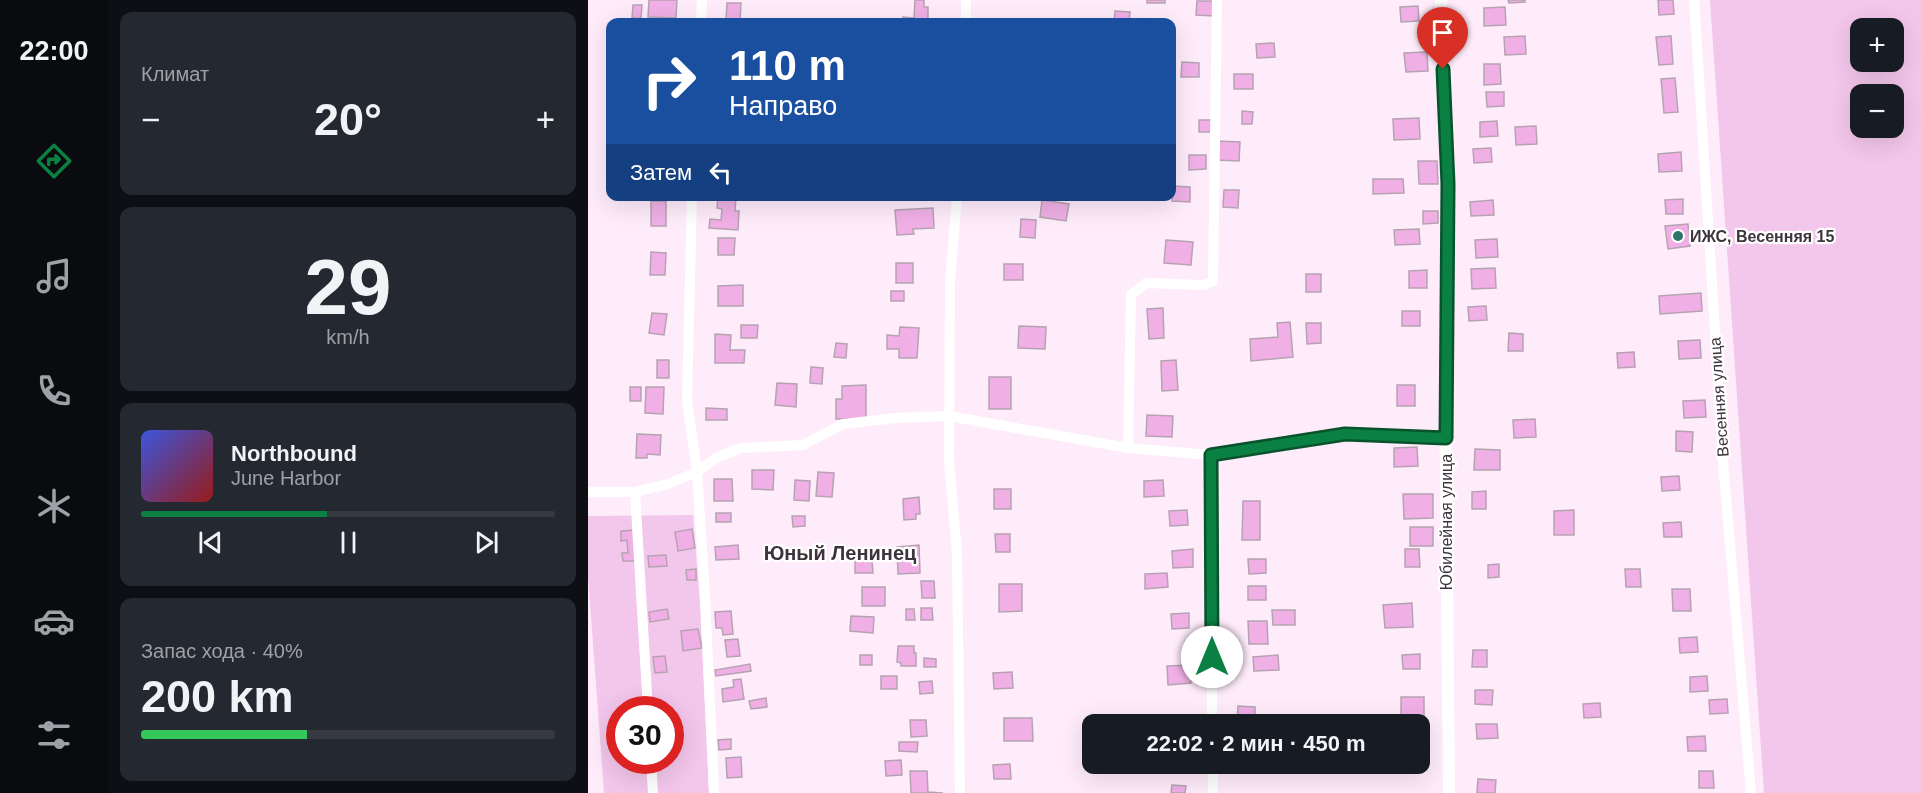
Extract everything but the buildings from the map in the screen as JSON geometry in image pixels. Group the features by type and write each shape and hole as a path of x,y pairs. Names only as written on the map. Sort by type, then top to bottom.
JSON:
{"street":[{"path":"701,18 702,0"},
{"path":"966,0 966,18"},
{"path":"1128,448 1131,295 1146,283 1204,285 1213,281 1216,0"},
{"name":"Юбилейная улица","path":"1441,0 1448,184 1446,438 1449,793"},
{"name":"Весенняя улица","path":"1694,0 1724,474 1751,793"},
{"path":"692,201 687,400 697,472 714,793"},
{"path":"957,201 950,283 949,460 957,553 960,793"},
{"path":"588,492 635,492 668,484 697,472 716,458 741,448 803,445 843,424 896,418 949,416 1128,448 1211,455 1345,434 1446,438"},
{"path":"1211,455 1212,714"},
{"path":"635,492 647,696"},
{"path":"652,774 653,793"},
{"path":"1213,774 1213,793"}],"shaded area":[{"path":"1710,0 1922,0 1922,793 1764,793"},
{"path":"693,515 700,604 709,793 604,793 588,576 588,516"}],"place":[{"name":"ИЖС, Весенняя 15","path":"1678,236"}],"district":[{"name":"Юный Ленинец","path":"840,553"}],"route":[{"path":"1212,657 1211,455 1345,434 1446,438 1448,184 1443,69"}]}
